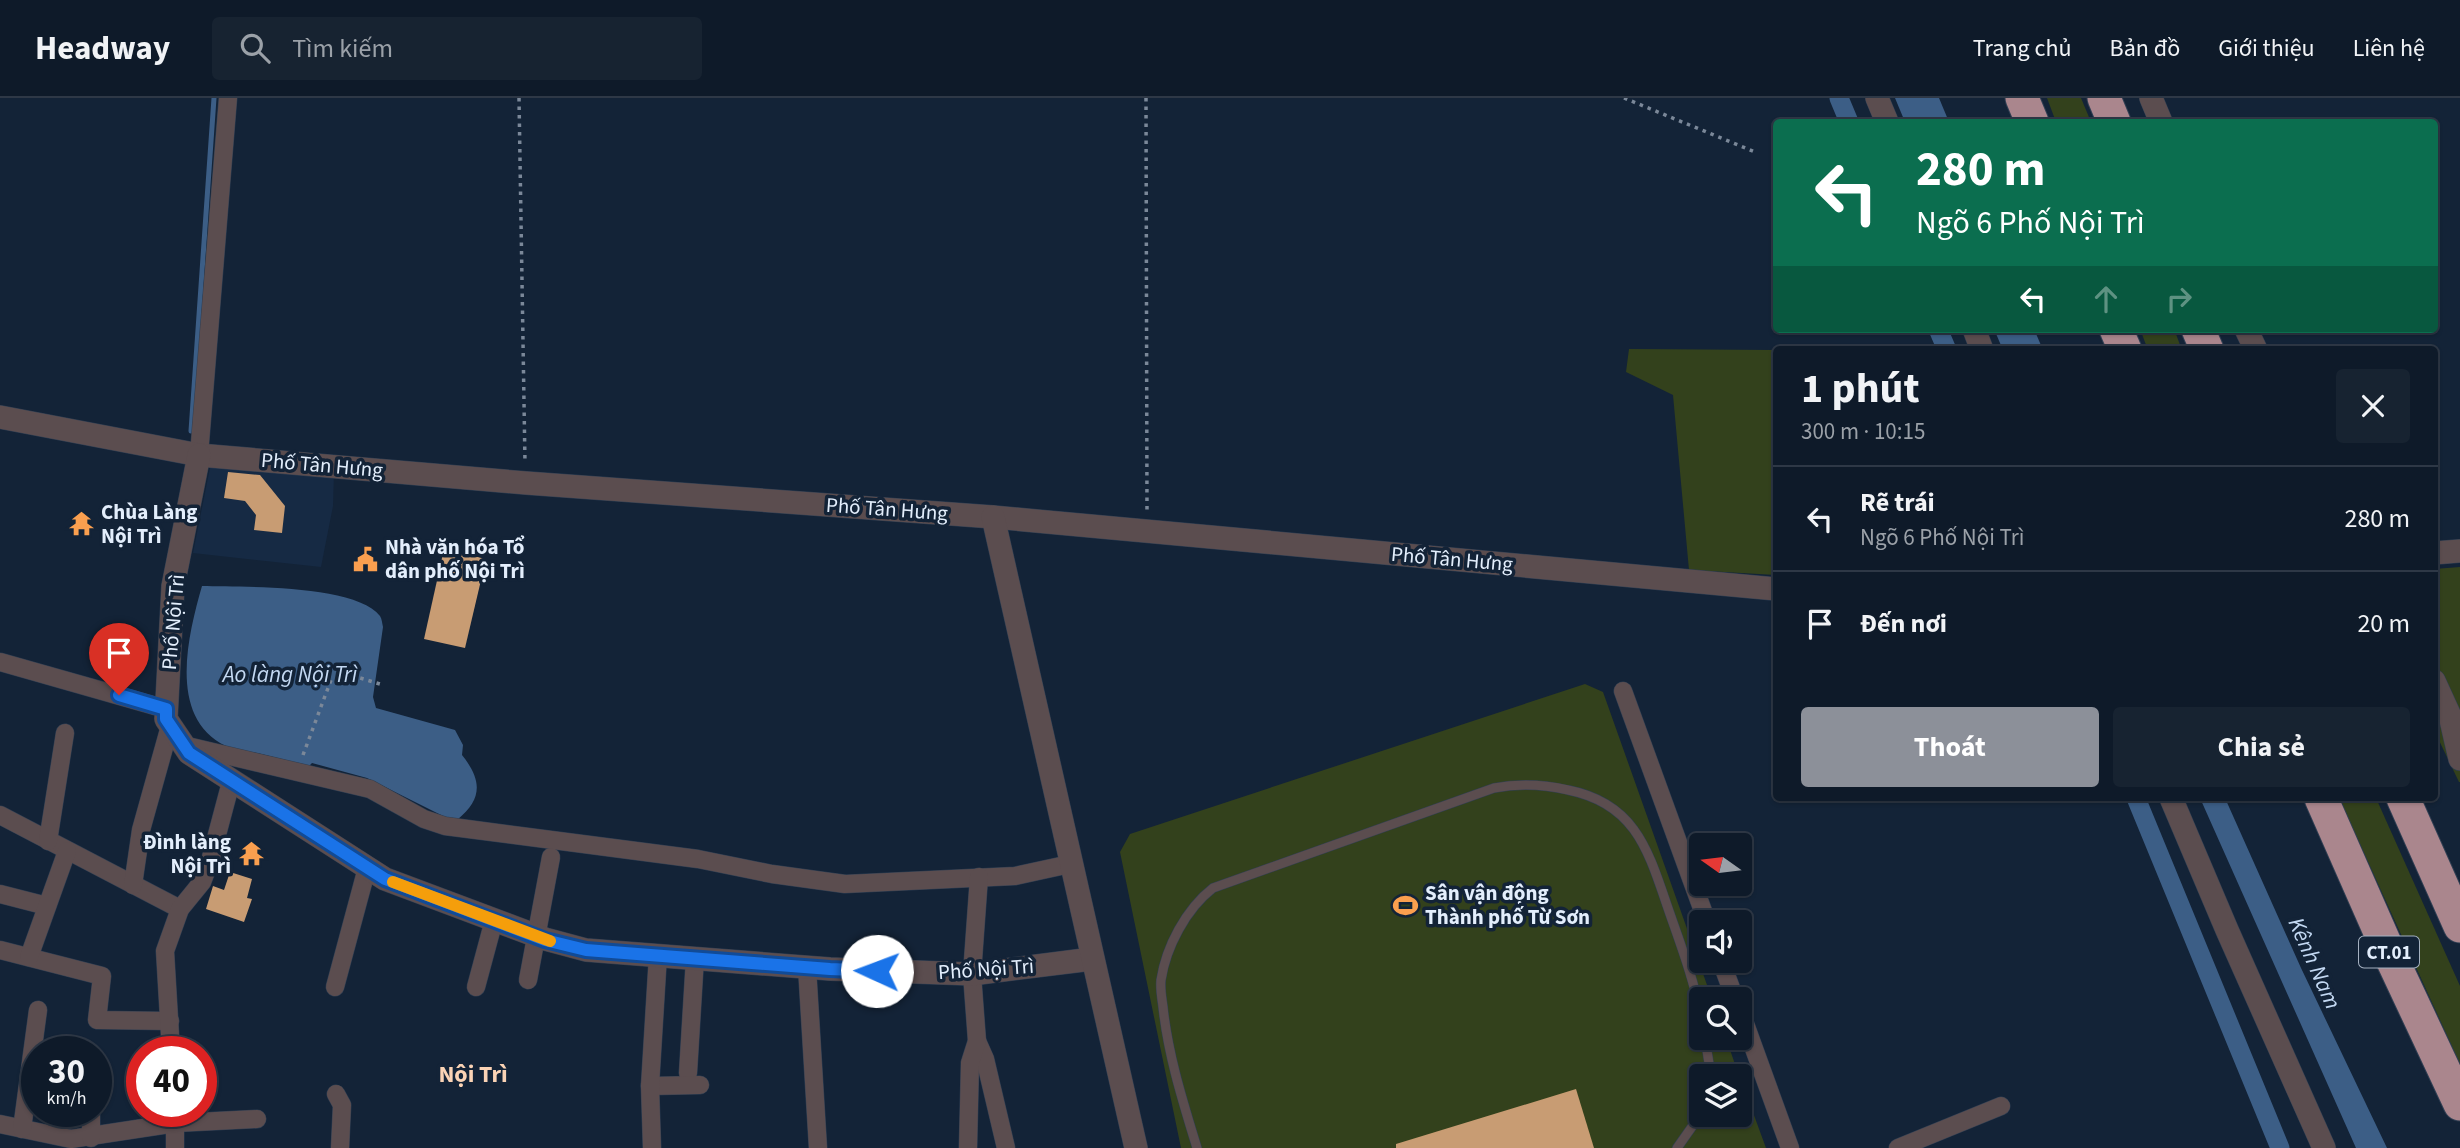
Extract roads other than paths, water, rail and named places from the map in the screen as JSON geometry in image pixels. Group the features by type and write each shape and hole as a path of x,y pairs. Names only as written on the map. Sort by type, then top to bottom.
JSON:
{"highway":[{"path":"2022,98 2031,119"},
{"path":"2104,98 2113,119"},
{"name":"CT.01","path":"2322,801 2460,1104"},
{"path":"2404,801 2460,926"},
{"path":"2427,801 2432,823 2460,891"}],"street":[{"path":"199,455 228,98"},
{"path":"1877,98 1887,119"},
{"path":"2151,98 2160,119"},
{"name":"Phố Tân Hưng","path":"0,418 199,455 526,483 993,517 1773,589"},
{"name":"Phố Nội Trì","path":"199,455 173,586 168,717 189,753 385,879 537,936 586,950 807,967 972,974 1092,960"},
{"path":"993,517 1136,1148"},
{"path":"2438,553 2460,551"},
{"path":"0,662 168,717 141,830 133,885"},
{"path":"2438,690 2450,716 2460,759"},
{"path":"1623,691 1703,910"},
{"path":"48,841 65,733"},
{"path":"183,745 370,789 444,826 698,859 772,874 845,884 1015,876 1070,863"},
{"path":"170,1036 165,951 180,909 202,882 231,782"},
{"path":"2172,801 2324,1148"},
{"path":"0,815 180,909"},
{"path":"29,957 67,852"},
{"path":"528,980 551,857"},
{"path":"335,987 367,868"},
{"path":"979,877 972,974 977,1041 985,1059 1006,1148"},
{"path":"0,894 47,906"},
{"path":"476,987 494,920"},
{"path":"0,950 102,976 97,1020 170,1021"},
{"path":"652,1148 650,1086 658,956"},
{"path":"650,1086 694,1079 695,958"},
{"path":"807,967 818,1148"},
{"path":"22,1129 38,1010"},
{"path":"968,1148 970,1063 977,1041"},
{"path":"1752,1043 1790,1148"},
{"path":"335,1094 342,1105 340,1148"},
{"path":"1898,1148 2001,1106"},
{"path":"217,1118 257,1119"},
{"path":"0,1124 71,1139 91,1138 135,1127"},
{"path":"91,1127 91,1138"},
{"path":"175,1127 175,1148"}],"lane":[{"path":"1197,1148 1180,1093 1164,1021 1161,983 1173,944 1192,908 1213,888 1493,788 1520,783 1546,785 1575,791 1609,804 1633,828 1650,857 1696,987"},
{"path":"1677,1148 1692,1127"}],"water":[{"path":"1895,98 1939,98 1948,119 1904,119"},
{"path":"1996,333 2036,333 2041,346 2001,346"},
{"name":"Ao làng Nội Trì","path":"202,586 269,587 323,593 367,606 380,616 383,627 373,697 376,708 455,730 463,745 462,755 476,781 475,797 466,812 457,820 447,818 367,778 312,763 309,766 233,748 207,733 195,716 189,696 187,674 188,651"},
{"name":"Kênh Nam","path":"2201,801 2226,801 2301,968 2387,1148 2356,1148"}],"waterway":[{"path":"191,431 214,98"},
{"path":"1839,98 1848,119"},
{"path":"1940,333 1945,346"},
{"path":"2137,801 2280,1148"}],"place":[{"name":"Chùa Làng Nội Trì","path":"81,524"},
{"name":"Nhà văn hóa Tổ dân phố Nội Trì","path":"365,559"},
{"name":"Đình làng Nội Trì","path":"251,854"},
{"name":"Sân vận động Thành phố Từ Sơn","path":"1405,905"}],"district":[{"name":"Nội Trì","path":"473,1074"}]}
